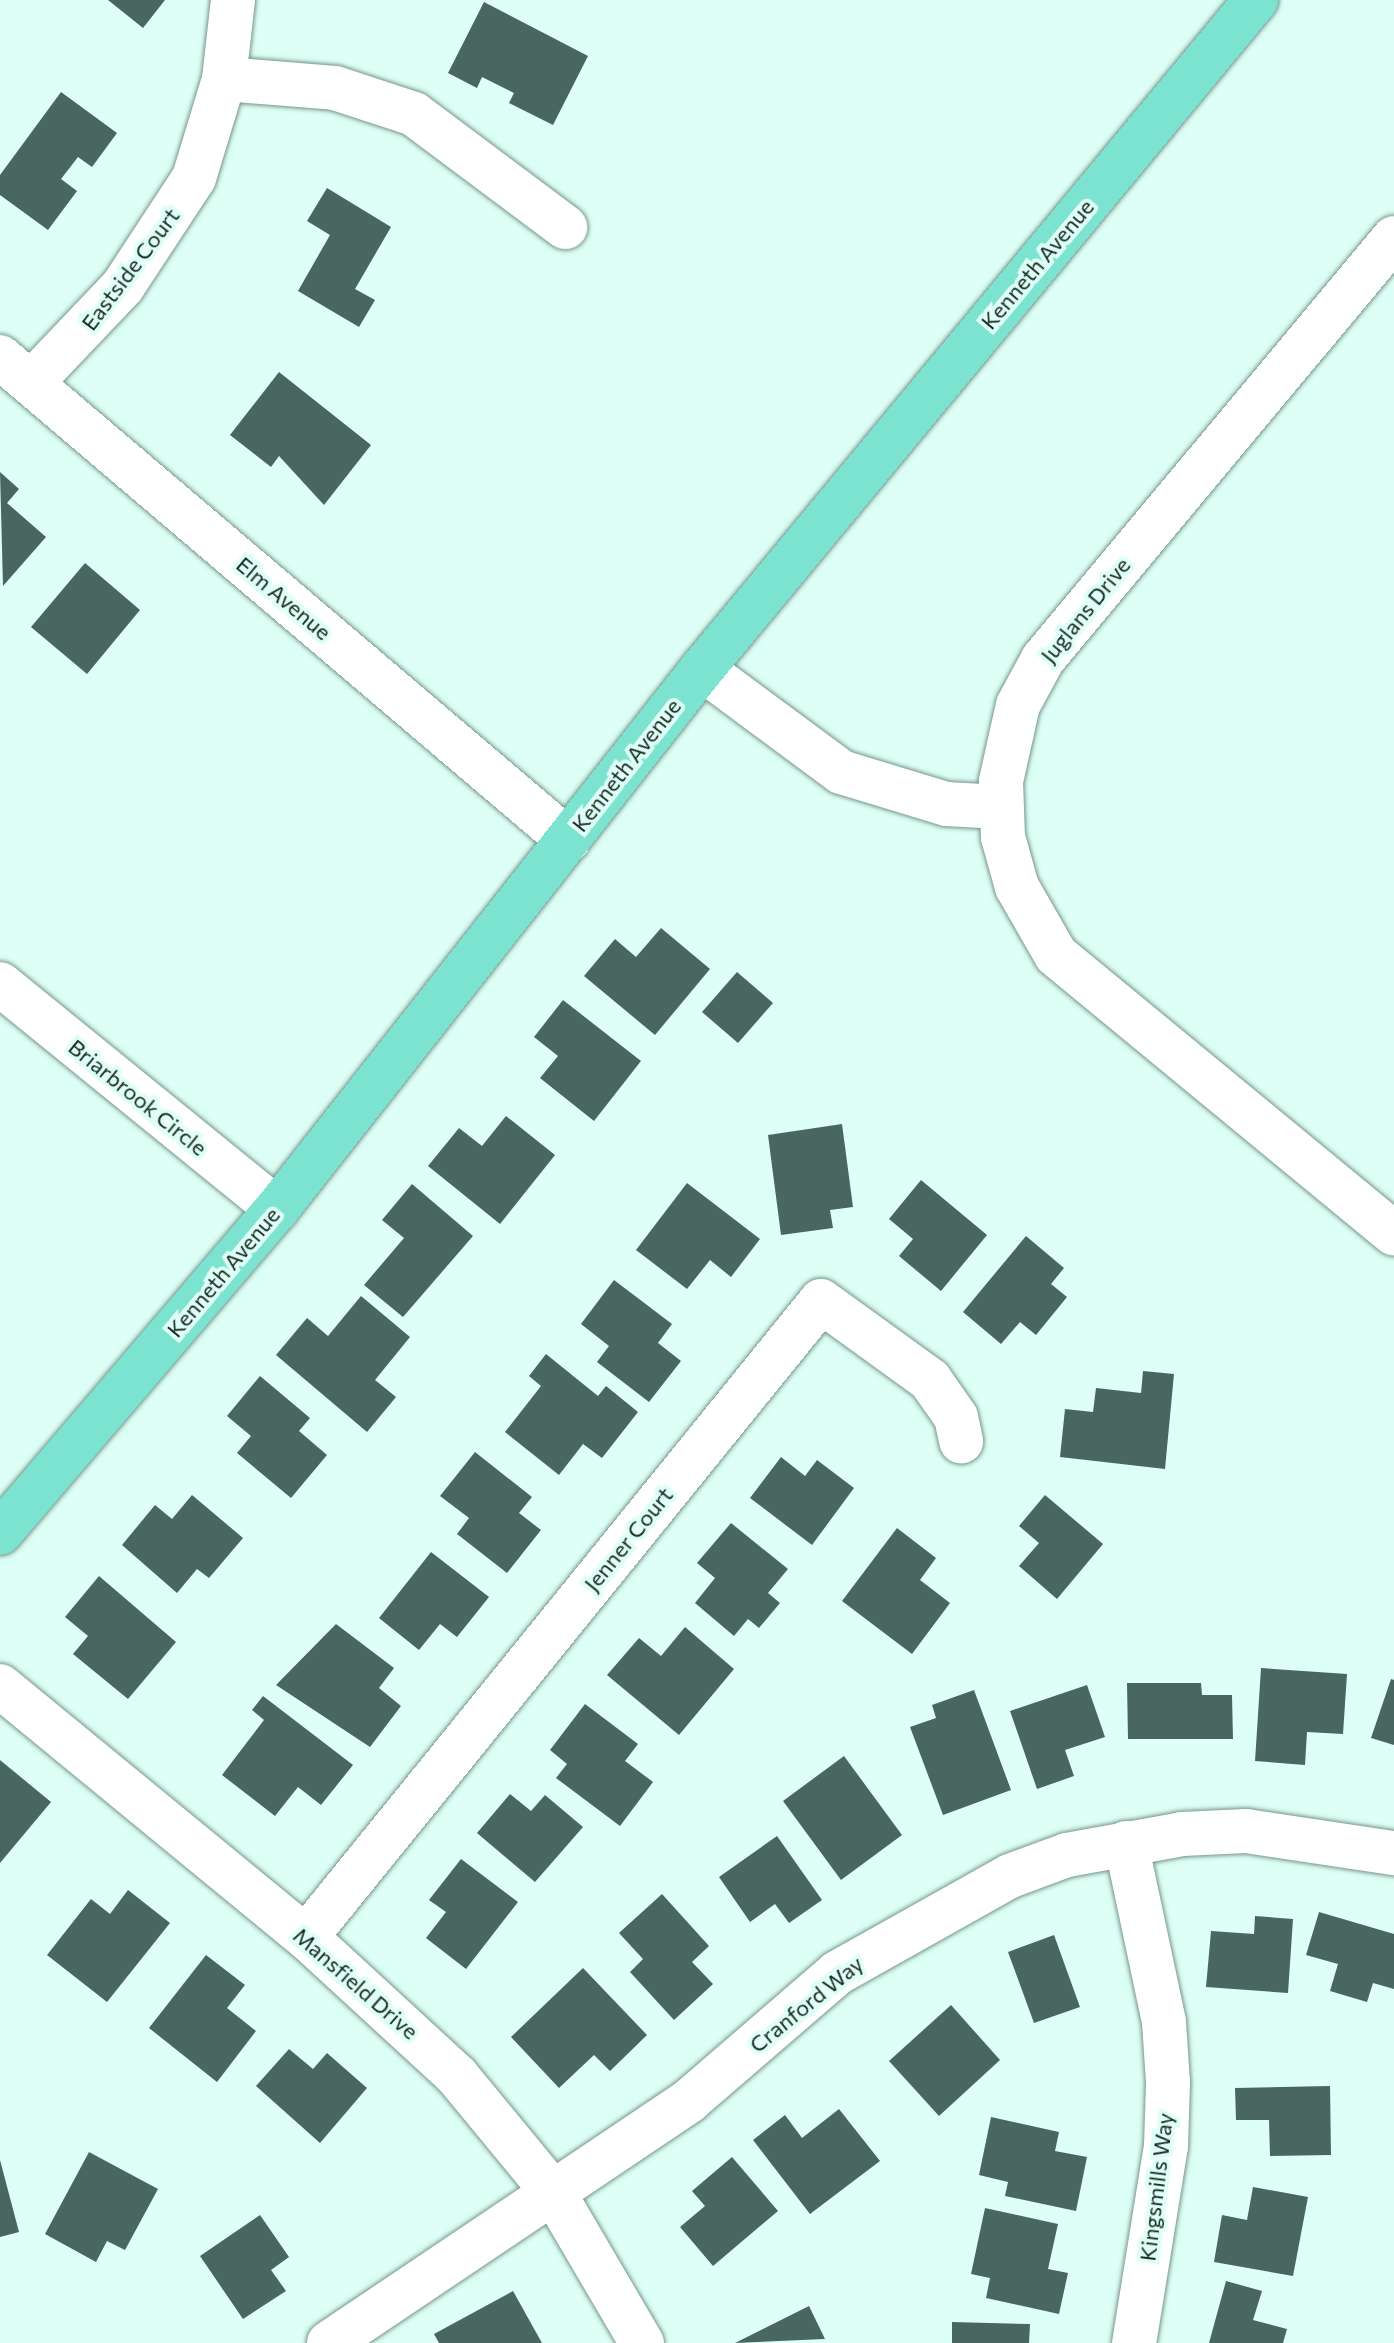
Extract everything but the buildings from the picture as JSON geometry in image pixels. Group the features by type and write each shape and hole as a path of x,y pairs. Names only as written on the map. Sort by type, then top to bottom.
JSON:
{"main road":[{"name":"Kenneth Avenue","path":"0,1533 277,1209 702,669 1256,0"}],"street":[{"name":"Eastside Court","path":"16,370 114,296 169,224 204,154 224,79 233,0"},
{"path":"224,79 335,88 414,114 565,227"},
{"name":"Juglans Drive","path":"1394,238 1043,659 1010,730 1001,807 1022,899 1073,974 1394,1234"},
{"name":"Elm Avenue","path":"16,370 568,840"},
{"path":"702,669 841,772 932,802 1001,807"},
{"name":"Briarbrook Circle","path":"0,984 277,1209"},
{"name":"Jenner Court","path":"306,1937 821,1301 930,1380 956,1417 961,1441"},
{"name":"Mansfield Drive","path":"0,1686 306,1937 457,2076 555,2195 642,2343"},
{"name":"Cranford Way","path":"329,2343 555,2195 690,2100 837,1973 894,1936 1010,1876 1126,1843 1246,1831 1394,1853"},
{"name":"Kingsmills Way","path":"1126,1843 1164,2022 1168,2083 1166,2146 1134,2343"}]}
